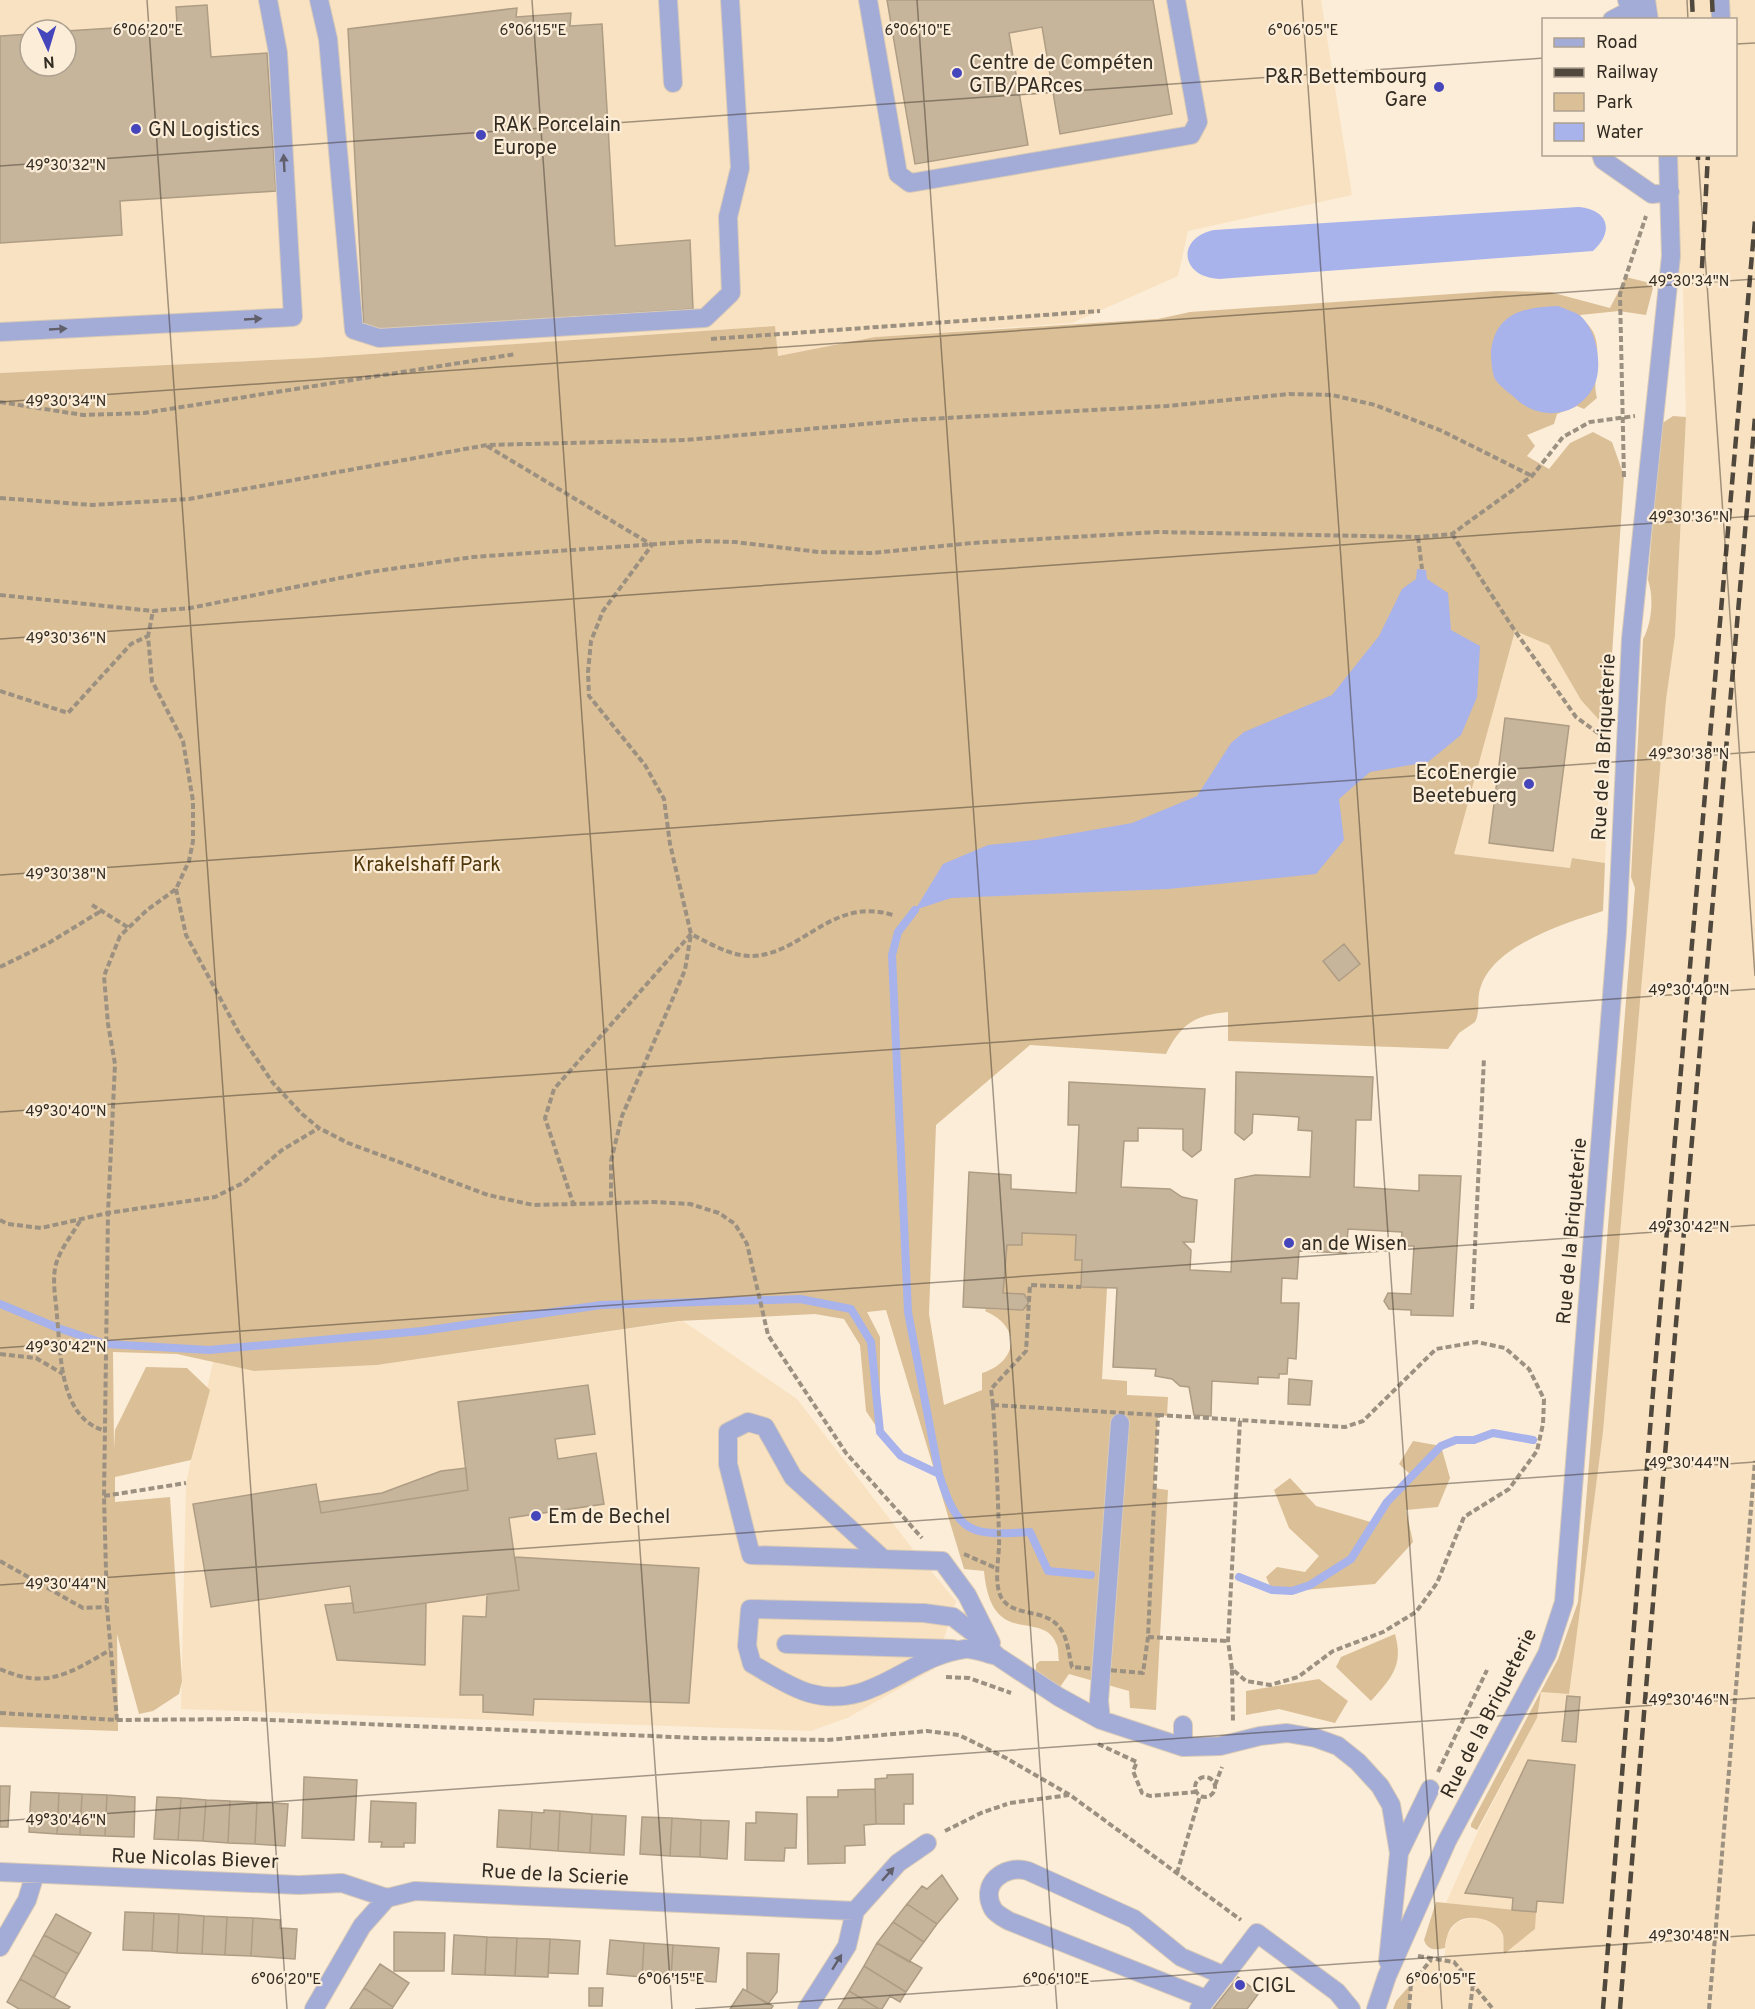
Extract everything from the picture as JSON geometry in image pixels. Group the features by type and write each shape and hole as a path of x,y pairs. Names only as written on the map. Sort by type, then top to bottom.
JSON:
{"street":[{"path":"0,332 293,317 278,53 268,0"},
{"path":"319,0 328,39 354,330 379,338 705,318 731,292 728,217 740,168 730,0"},
{"path":"668,0 673,83"},
{"path":"868,0 898,174 910,183 1191,135 1198,122 1176,0"},
{"path":"1720,0 1720,18"},
{"path":"1616,18 1635,7 1647,18"},
{"path":"1602,156 1603,160 1652,194 1670,192"},
{"path":"1621,156 1624,173"},
{"name":"Rue de la Briqueterie","path":"1376,2009 1387,1976 1447,1841 1547,1654 1564,1602 1617,932 1616,740 1631,639 1671,256 1668,156"},
{"path":"881,1557 793,1477 765,1427 747,1422 728,1432 728,1464 751,1555 881,1557 942,1561 967,1595 997,1656"},
{"path":"1101,1720 1101,1671 1120,1423"},
{"path":"966,1649 921,1664 875,1689 841,1697 809,1693 752,1664 747,1646 750,1609 924,1613 953,1617 975,1634 997,1656 1059,1697 1101,1720 1183,1747 1220,1746 1233,1741 1287,1733 1316,1738 1338,1746 1380,1786 1391,1805 1399,1853 1387,1976"},
{"path":"786,1644 966,1649 997,1656"},
{"path":"1183,1725 1183,1747"},
{"path":"1399,1853 1430,1789"},
{"path":"807,2009 847,1946 855,1911 898,1863 927,1843"},
{"path":"1225,1976 1181,1957 1134,1919 1028,1871 1017,1868 1002,1872 993,1880 988,1894 994,1911 1009,1921 1203,2004 1225,1976 1257,1933 1337,1992 1351,2009"},
{"name":"Rue Nicolas Biever","path":"0,1872 299,1885 342,1883 387,1898"},
{"path":"0,1947 27,1900 35,1874"},
{"name":"Rue de la Scierie","path":"387,1898 415,1890 855,1911"},
{"path":"314,2009 362,1926 387,1898"}],"path":[{"path":"1623,488 1620,294 1649,208"},
{"path":"708,340 1100,311"},
{"path":"0,402 82,415 144,413 517,353"},
{"path":"0,498 92,504 189,500 487,445 686,440 909,420 1167,406 1289,394 1332,395 1375,405 1442,430 1532,476"},
{"path":"0,595 153,611 190,608 370,572 473,557 652,545 735,542 819,552 872,553 972,543 1156,532 1418,537 1452,534 1532,476 1563,436 1590,422 1622,416 1654,415"},
{"path":"487,445 652,545"},
{"path":"1452,534 1515,631 1576,717 1616,740"},
{"path":"1418,537 1422,569"},
{"path":"611,1203 611,1161 622,1116 685,970 691,934 670,844 664,799 645,765 589,696 588,672 591,641 603,611 652,545"},
{"path":"153,611 148,636 152,681 183,741 193,801 193,841 176,889 186,935 239,1033 273,1083 302,1114 319,1128 348,1143 488,1195 533,1205 574,1206 655,1202 690,1204 719,1213 735,1224 747,1244 767,1332 798,1384 846,1453 921,1537"},
{"path":"0,692 68,713 131,644 148,636"},
{"path":"117,1720 107,1607 104,1496 108,1213 115,1064 108,1024 104,976 120,936 147,910 176,889"},
{"path":"92,906 129,928"},
{"path":"691,934 724,950 750,956 777,951 813,929 847,914 879,910 893,915"},
{"path":"0,967 47,944 101,911"},
{"path":"574,1206 545,1118 554,1089 691,934"},
{"path":"1472,1309 1484,1058"},
{"path":"0,1220 8,1224 41,1228 108,1213 215,1197 243,1183 282,1150 319,1128"},
{"path":"81,1220 57,1261 55,1287 61,1362 67,1391 81,1416 93,1428 106,1431"},
{"path":"993,1405 991,1389 1026,1352 1030,1285 1081,1287"},
{"path":"1158,1415 1346,1427 1363,1421 1436,1349 1477,1342 1505,1348 1529,1369 1544,1399 1543,1424 1537,1451 1509,1489 1464,1517 1437,1583 1416,1612 1383,1632 1333,1651 1298,1677 1270,1685 1246,1681 1232,1669"},
{"path":"0,1354 36,1358 63,1374"},
{"path":"993,1418 999,1541 998,1588 1002,1598 1009,1606 1041,1614 1055,1622 1064,1633 1071,1667 1101,1671"},
{"path":"1233,1741 1232,1669 1228,1641 1240,1419"},
{"path":"1709,2009 1755,1461"},
{"path":"104,1496 186,1483"},
{"path":"0,1561 83,1608 107,1607"},
{"path":"1148,1637 1228,1641"},
{"path":"0,1669 18,1677 43,1680 68,1675 110,1650"},
{"path":"921,1664 933,1676 969,1678 1020,1699"},
{"path":"1430,1789 1487,1670"},
{"path":"0,1713 117,1720 248,1719 698,1738 827,1740 927,1731 958,1736 982,1745 1070,1794 1257,1933"},
{"path":"1093,1742 1137,1762 1133,1771 1142,1793 1150,1796 1195,1792"},
{"path":"1201,1778 1208,1778 1214,1782 1212,1794 1206,1798 1200,1797 1195,1792 1195,1785 1201,1778"},
{"path":"927,1843 981,1813 1009,1803 1070,1794"},
{"path":"1177,1873 1200,1797"},
{"path":"1409,2009 1411,1984 1431,1960 1454,1962 1493,2009"},
{"path":"1470,2009 1473,1984"}],"shaded area":[{"path":"0,0 1321,0 1352,195 1188,231 1178,276 1072,323 875,337 777,356 775,326 312,358 0,373"},
{"path":"1646,0 1755,0 1755,2009 1409,2009 1411,1984 1431,1960 1444,1960 1447,1935 1457,1922 1474,1917 1491,1921 1503,1934 1504,1954 1535,1929 1535,1912 1446,1903 1479,1829 1537,1718 1541,1692 1568,1694 1603,1432 1666,700 1675,636 1686,417 1683,288 1671,256 1668,156 1737,156 1737,18 1649,18"},
{"path":"1515,631 1549,645 1581,700 1601,721 1612,716 1605,863 1572,858 1571,868 1453,854"},
{"name":"Em de Bechel","path":"683,1321 797,1399 956,1601 934,1669 847,1718 811,1731 181,1709 186,1483 213,1362 254,1371 377,1365"}],"green space":[{"name":"Krakelshaff Park","path":"1626,277 1654,284 1646,315 1619,311 1580,315 1591,328 1597,346 1595,381 1597,398 1584,409 1577,406 1557,414 1554,424 1527,435 1535,446 1527,456 1549,469 1570,443 1593,432 1612,442 1624,476 1609,699 1612,716 1601,722 1581,700 1549,645 1515,631 1454,854 1570,868 1572,858 1605,863 1603,911 1551,929 1516,947 1501,959 1489,971 1481,986 1475,1022 1459,1033 1448,1049 1228,1041 1228,1012 1216,1013 1190,1023 1177,1035 1166,1054 1030,1045 936,1125 929,1314 944,1405 982,1390 982,1373 994,1368 1009,1352 1010,1334 1005,1325 997,1317 985,1311 986,1309 1023,1310 1029,1302 1024,1294 1003,1293 1007,1245 1022,1245 1022,1233 1076,1235 1075,1260 1082,1260 1081,1287 1107,1288 1102,1379 1127,1381 1127,1395 1168,1397 1167,1416 1158,1415 1154,1488 1168,1490 1156,1710 1130,1708 1129,1691 1069,1674 1060,1687 1036,1670 1036,1664 1040,1661 1059,1661 1056,1643 1049,1633 1006,1620 996,1611 988,1595 984,1571 964,1569 886,1310 867,1312 880,1337 880,1432 866,1411 860,1345 844,1319 815,1314 679,1321 377,1365 254,1371 177,1354 113,1352 114,1449 115,1430 146,1367 187,1368 210,1390 191,1460 115,1477 115,1502 170,1497 182,1681 179,1694 153,1711 139,1714 117,1634 118,1731 0,1727 0,373 313,358 775,326 778,356 875,337 1158,319 1190,312 1496,291 1550,292 1610,308"},
{"path":"1673,416 1686,417 1675,636 1666,700 1603,1432 1569,1694 1541,1692 1537,1718 1477,1830 1471,1827 1471,1824 1558,1659 1578,1602 1635,888 1631,877 1643,639 1651,610 1648,580 1661,424"},
{"path":"1413,1441 1441,1446 1450,1478 1438,1507 1406,1510 1413,1542 1375,1584 1292,1591 1272,1590 1266,1577 1277,1567 1305,1572 1319,1556 1289,1528 1274,1490 1290,1478 1316,1506 1374,1523 1387,1502 1412,1476 1399,1464"},
{"path":"1395,1634 1397,1663 1390,1678 1371,1701 1336,1667 1341,1657"},
{"path":"1319,1679 1348,1701 1335,1723 1279,1709 1246,1715 1246,1691"},
{"path":"1436,1902 1536,1912 1535,1929 1504,1954 1503,1935 1500,1929 1483,1919 1462,1919 1451,1927 1445,1948 1432,1949 1424,1940"},
{"path":"1411,1984 1409,2009 1393,2009 1396,2001"}],"water":[{"path":"1578,207 1596,212 1605,222 1604,236 1593,251 1219,279 1206,277 1196,272 1190,265 1188,257 1193,241 1202,234 1214,230"},
{"path":"1558,306 1579,315 1590,329 1597,349 1598,370 1593,388 1586,398 1567,410 1546,413 1525,405 1499,384 1493,373 1491,352 1498,328 1513,315 1534,308"},
{"path":"1417,569 1426,570 1427,579 1448,593 1451,630 1480,646 1477,697 1461,735 1428,762 1370,772 1339,799 1344,840 1316,874 1168,889 951,898 915,910 943,864 988,845 1036,840 1132,823 1197,796 1231,743 1244,732 1332,695 1379,636 1402,589 1416,579"}],"building":[{"name":"Centre de Compéten GTB/PARces","path":"887,0 1153,0 1172,114 1060,134 1042,27 1009,33 1028,145 915,164"},
{"name":"GN Logistics","path":"207,5 211,57 267,53 276,191 120,201 122,235 0,243 0,36 18,35 18,78 78,78 78,30 177,24 176,7"},
{"name":"RAK Porcelain Europe","path":"517,8 516,17 571,13 570,26 602,24 615,246 690,240 693,309 364,331 348,29"},
{"name":"EcoEnergie Beetebuerg","path":"1505,718 1569,726 1553,851 1489,843"},
{"path":"1344,944 1360,964 1339,981 1323,961"},
{"name":"an de Wisen","path":"1236,1072 1373,1077 1371,1120 1356,1120 1354,1187 1419,1191 1419,1175 1461,1176 1453,1316 1411,1315 1411,1310 1389,1309 1384,1301 1388,1293 1411,1294 1414,1246 1401,1246 1402,1232 1348,1229 1346,1253 1299,1251 1297,1279 1282,1278 1281,1303 1299,1303 1296,1359 1288,1358 1287,1374 1279,1374 1279,1378 1258,1377 1258,1384 1212,1381 1211,1416 1194,1415 1189,1387 1180,1386 1172,1379 1155,1376 1156,1369 1113,1367 1117,1288 1081,1287 1082,1260 1075,1260 1076,1235 1022,1233 1022,1245 1007,1245 1003,1293 1024,1294 1029,1302 1023,1310 963,1307 969,1172 1011,1175 1011,1189 1076,1193 1079,1125 1068,1125 1069,1082 1205,1089 1201,1150 1192,1157 1183,1150 1183,1129 1138,1128 1138,1141 1124,1141 1121,1187 1170,1189 1182,1197 1197,1200 1194,1242 1183,1242 1191,1250 1190,1270 1231,1272 1235,1179 1255,1175 1310,1177 1312,1131 1298,1130 1299,1117 1253,1114 1252,1133 1244,1140 1235,1133"},
{"path":"1289,1379 1312,1381 1310,1405 1288,1404"},
{"path":"588,1385 595,1434 555,1439 558,1459 596,1453 604,1504 509,1518 519,1590 354,1613 350,1586 211,1607 193,1504 316,1484 321,1513 468,1490 458,1402"},
{"path":"466,1468 468,1490 321,1513 319,1502 382,1493 441,1471"},
{"path":"515,1557 699,1568 689,1703 534,1699 533,1715 483,1712 483,1695 460,1695 463,1616 486,1617 487,1594 519,1590"},
{"path":"353,1603 354,1613 426,1603 425,1665 337,1660 325,1605"},
{"path":"1567,1696 1580,1697 1576,1742 1562,1741"},
{"path":"1528,1760 1575,1765 1563,1903 1537,1901 1536,1912 1512,1910 1513,1898 1465,1893"},
{"path":"913,1774 913,1804 904,1804 904,1824 876,1824 875,1779 887,1778 887,1775"},
{"path":"304,1777 357,1780 354,1840 302,1838"},
{"path":"0,1786 10,1786 8,1827 0,1827"},
{"path":"875,1789 876,1824 864,1825 865,1845 845,1846 845,1863 808,1864 807,1797 838,1797 838,1790"},
{"path":"31,1792 59,1793 57,1834 29,1832"},
{"path":"59,1793 82,1794 80,1835 57,1834"},
{"path":"82,1794 107,1795 105,1836 80,1835"},
{"path":"107,1795 135,1797 134,1837 105,1836"},
{"path":"157,1797 181,1798 178,1840 154,1839"},
{"path":"181,1798 206,1800 203,1841 178,1840"},
{"path":"206,1800 230,1801 228,1843 203,1841"},
{"path":"230,1801 257,1802 255,1844 228,1843"},
{"path":"371,1801 416,1803 415,1843 404,1843 404,1847 381,1847 382,1842 369,1842"},
{"path":"257,1802 288,1804 285,1846 255,1844"},
{"path":"499,1810 532,1812 530,1849 497,1847"},
{"path":"544,1810 560,1811 558,1851 530,1849 532,1812 544,1813"},
{"path":"560,1811 592,1814 590,1853 558,1851"},
{"path":"756,1812 797,1814 796,1848 785,1848 784,1861 745,1860 746,1823 756,1823"},
{"path":"592,1814 626,1816 624,1855 590,1853"},
{"path":"642,1817 672,1818 670,1856 640,1854"},
{"path":"672,1818 701,1820 700,1857 670,1856"},
{"path":"701,1820 729,1821 727,1859 700,1857"},
{"path":"942,1875 958,1899 937,1924 907,1904 922,1886 927,1889"},
{"path":"907,1904 937,1924 924,1942 893,1922"},
{"path":"125,1912 154,1913 152,1951 123,1950"},
{"path":"154,1913 179,1914 177,1953 152,1951"},
{"path":"56,1914 91,1933 79,1954 44,1935"},
{"path":"179,1914 204,1916 202,1954 177,1953"},
{"path":"204,1916 227,1917 225,1955 202,1954"},
{"path":"227,1917 253,1918 251,1956 225,1955"},
{"path":"253,1918 280,1920 280,1928 297,1929 295,1959 251,1956"},
{"path":"893,1922 924,1942 909,1962 877,1943"},
{"path":"394,1932 445,1933 444,1971 394,1971"},
{"path":"44,1935 79,1954 67,1974 33,1955"},
{"path":"454,1935 487,1937 485,1975 452,1974"},
{"path":"487,1937 517,1938 515,1976 485,1975"},
{"path":"517,1938 550,1939 548,1977 515,1976"},
{"path":"550,1939 580,1941 578,1974 548,1973"},
{"path":"610,1940 644,1943 642,1977 607,1974"},
{"path":"644,1943 673,1945 671,1979 642,1977"},
{"path":"877,1943 922,1968 906,1992 864,1966"},
{"path":"673,1945 719,1948 716,1982 671,1979"},
{"path":"747,1953 779,1954 777,1992 768,2004 747,1991"},
{"path":"33,1955 67,1974 54,1998 20,1979"},
{"path":"380,1964 409,1983 393,2007 364,1988"},
{"path":"864,1966 906,1992 900,2002 890,1996 882,2009 879,2009 849,1991"},
{"name":"CIGL","path":"1238,1977 1259,1993 1247,2009 1213,2009"},
{"path":"20,1979 70,2007 68,2009 19,2009 7,2002"},
{"path":"364,1988 393,2007 392,2009 350,2009"},
{"path":"589,1988 603,1988 602,2006 589,2006"},
{"path":"743,1989 773,2006 771,2009 730,2009"},
{"path":"849,1991 879,2009 838,2009"}],"waterway":[{"path":"915,910 898,932 892,955 908,1312 939,1474"},
{"path":"0,1304 58,1328 106,1344 209,1350 422,1331 601,1305 800,1299 851,1309 871,1342 880,1432 901,1456 939,1474 953,1509 960,1520 969,1527 993,1533 1030,1532 1048,1571 1091,1575"},
{"path":"1239,1577 1272,1590 1292,1591 1310,1585 1351,1559 1387,1502 1441,1446 1456,1440 1474,1440 1493,1433 1533,1440"}],"railway":[{"path":"1692,0 1693,18"},
{"path":"1712,0 1713,18"},
{"path":"1701,286 1708,156"},
{"path":"1603,2009 1654,1380 1755,220"},
{"path":"1620,2009 1671,1381 1755,417"}],"place":[{"name":"Centre de Compéten GTB/PARces","path":"957,73"},
{"name":"P&R Bettembourg Gare","path":"1439,87"},
{"name":"GN Logistics","path":"136,129"},
{"name":"RAK Porcelain Europe","path":"481,135"},
{"name":"EcoEnergie Beetebuerg","path":"1529,784"},
{"name":"an de Wisen","path":"1289,1243"},
{"name":"Em de Bechel","path":"536,1516"},
{"name":"CIGL","path":"1240,1985"}]}
